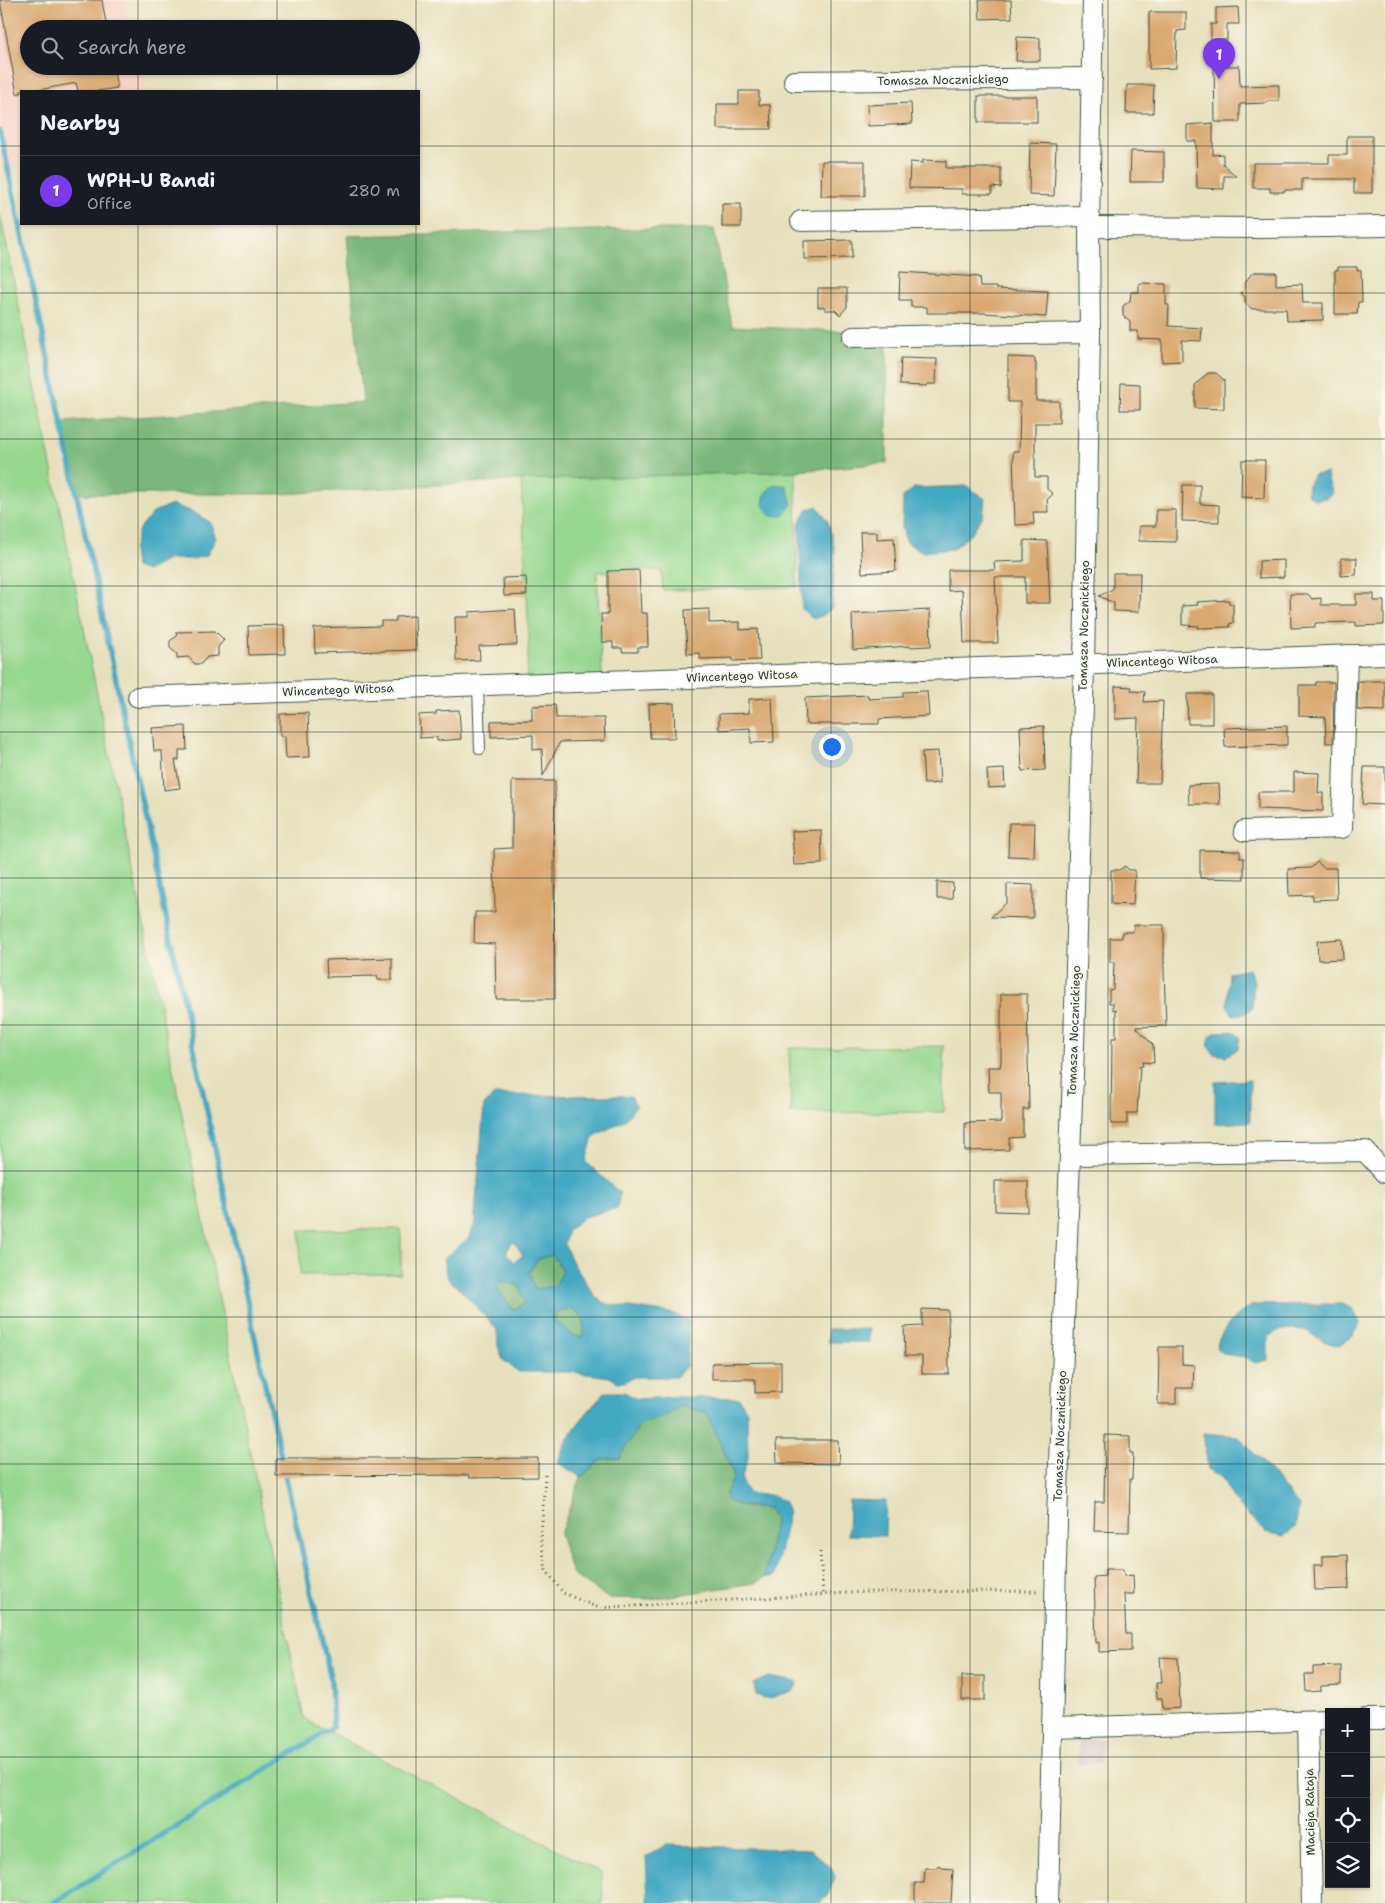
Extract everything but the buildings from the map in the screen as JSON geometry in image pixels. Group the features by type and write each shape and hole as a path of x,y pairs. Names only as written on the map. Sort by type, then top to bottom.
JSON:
{"street":[{"name":"Tomasza Nocznickiego","path":"1048,1903 1055,1591 1084,664 1090,333 1089,221 1093,0"},
{"name":"Tomasza Nocznickiego","path":"794,81 1092,78"},
{"path":"801,221 1089,221 1262,228 1385,226"},
{"path":"853,337 1090,333"},
{"name":"Wincentego Witosa","path":"138,697 1385,654"},
{"path":"1244,830 1342,828 1347,655"},
{"path":"1070,1155 1364,1151 1385,1173"},
{"path":"1370,1719 1385,1719"},
{"path":"1052,1728 1325,1720"},
{"name":"Macieja Rataja","path":"1308,1721 1312,1903"}],"lane":[{"path":"478,685 480,749"}],"path":[{"path":"545,1475 541,1540 546,1570 563,1593 599,1608 865,1592 1055,1591"},
{"path":"820,1552 823,1594"}],"shaded area":[{"path":"0,0 126,0 130,20 20,20 20,75 142,75 145,90 20,90 20,165 4,169 0,149"},
{"path":"1079,1739 1102,1739 1101,1764 1078,1763"}],"green space":[{"path":"0,213 304,1719 602,1873 603,1903 0,1903"},
{"path":"635,229 714,229 732,326 887,333 887,463 796,471 521,480 283,494 76,494 60,422 363,402 347,236"},
{"path":"796,471 797,587 663,590 661,570 597,572 602,676 526,682 529,639 521,480"},
{"path":"944,1046 944,1112 791,1113 789,1048"},
{"path":"401,1229 401,1274 300,1275 300,1230"},
{"path":"553,1254 563,1272 555,1286 535,1289 529,1272 538,1259"},
{"path":"502,1281 519,1286 525,1302 514,1310 496,1287"},
{"path":"574,1309 584,1319 584,1337 574,1336 554,1320 558,1311"},
{"path":"681,1406 708,1413 734,1477 726,1493 727,1501 743,1507 770,1508 775,1519 764,1578 755,1583 651,1599 608,1598 572,1574 560,1534 581,1477 602,1459 619,1458 641,1423 664,1417"}],"water":[{"path":"1327,473 1333,493 1327,498 1315,500 1307,493 1308,485 1314,475"},
{"path":"774,484 787,486 792,504 782,516 770,515 763,505 765,493"},
{"path":"967,486 985,499 983,516 970,535 953,549 923,552 906,542 902,527 903,497 914,488"},
{"path":"173,505 193,512 210,522 216,538 207,555 193,559 169,559 147,571 135,567 133,550 139,529 155,511"},
{"path":"817,506 828,521 835,551 832,608 824,615 813,619 802,609 799,523 808,509"},
{"path":"1249,969 1254,981 1252,1008 1244,1014 1233,1015 1227,1005 1229,973"},
{"path":"1234,1031 1240,1037 1238,1049 1226,1056 1214,1054 1208,1045 1210,1037 1215,1032"},
{"path":"1250,1080 1250,1122 1215,1124 1215,1082"},
{"path":"494,1095 631,1096 636,1106 625,1120 593,1137 586,1162 620,1193 617,1208 584,1217 568,1230 564,1244 574,1265 595,1296 607,1304 672,1313 689,1321 687,1366 676,1377 634,1377 625,1382 617,1382 610,1377 572,1372 519,1372 503,1360 498,1346 497,1330 465,1294 448,1279 443,1259 468,1239 474,1226 484,1105","holes":["513,1241 523,1255 514,1262 506,1253","553,1255 563,1272 555,1286 535,1289 529,1272 538,1259","502,1281 519,1286 525,1303 513,1310 496,1287","574,1309 584,1319 584,1337 574,1336 554,1320 558,1311"]},
{"path":"1342,1304 1353,1309 1360,1323 1352,1337 1339,1346 1323,1341 1305,1330 1293,1329 1277,1331 1268,1337 1268,1360 1256,1363 1244,1357 1223,1354 1216,1348 1225,1328 1253,1305"},
{"path":"828,1329 869,1329 869,1342 828,1342"},
{"path":"605,1392 624,1392 637,1399 674,1397 739,1398 747,1411 748,1458 742,1477 743,1484 749,1494 772,1495 785,1502 788,1514 775,1576 764,1578 775,1520 769,1508 743,1506 727,1501 726,1493 734,1476 707,1413 681,1406 664,1417 641,1423 619,1458 602,1459 581,1477 558,1463 565,1443"},
{"path":"1203,1433 1238,1436 1299,1506 1295,1528 1284,1536 1266,1532 1235,1502 1222,1478 1208,1469"},
{"path":"849,1500 886,1501 885,1536 848,1535"},
{"path":"769,1677 798,1682 793,1692 771,1698 756,1695 754,1684"},
{"path":"665,1845 810,1850 831,1867 835,1877 828,1895 820,1903 648,1903 646,1857"}],"waterway":[{"path":"0,131 263,1376 331,1680 333,1727 53,1903"}],"place":[{"name":"WPH-U Bandi","path":"1219,79"}]}
